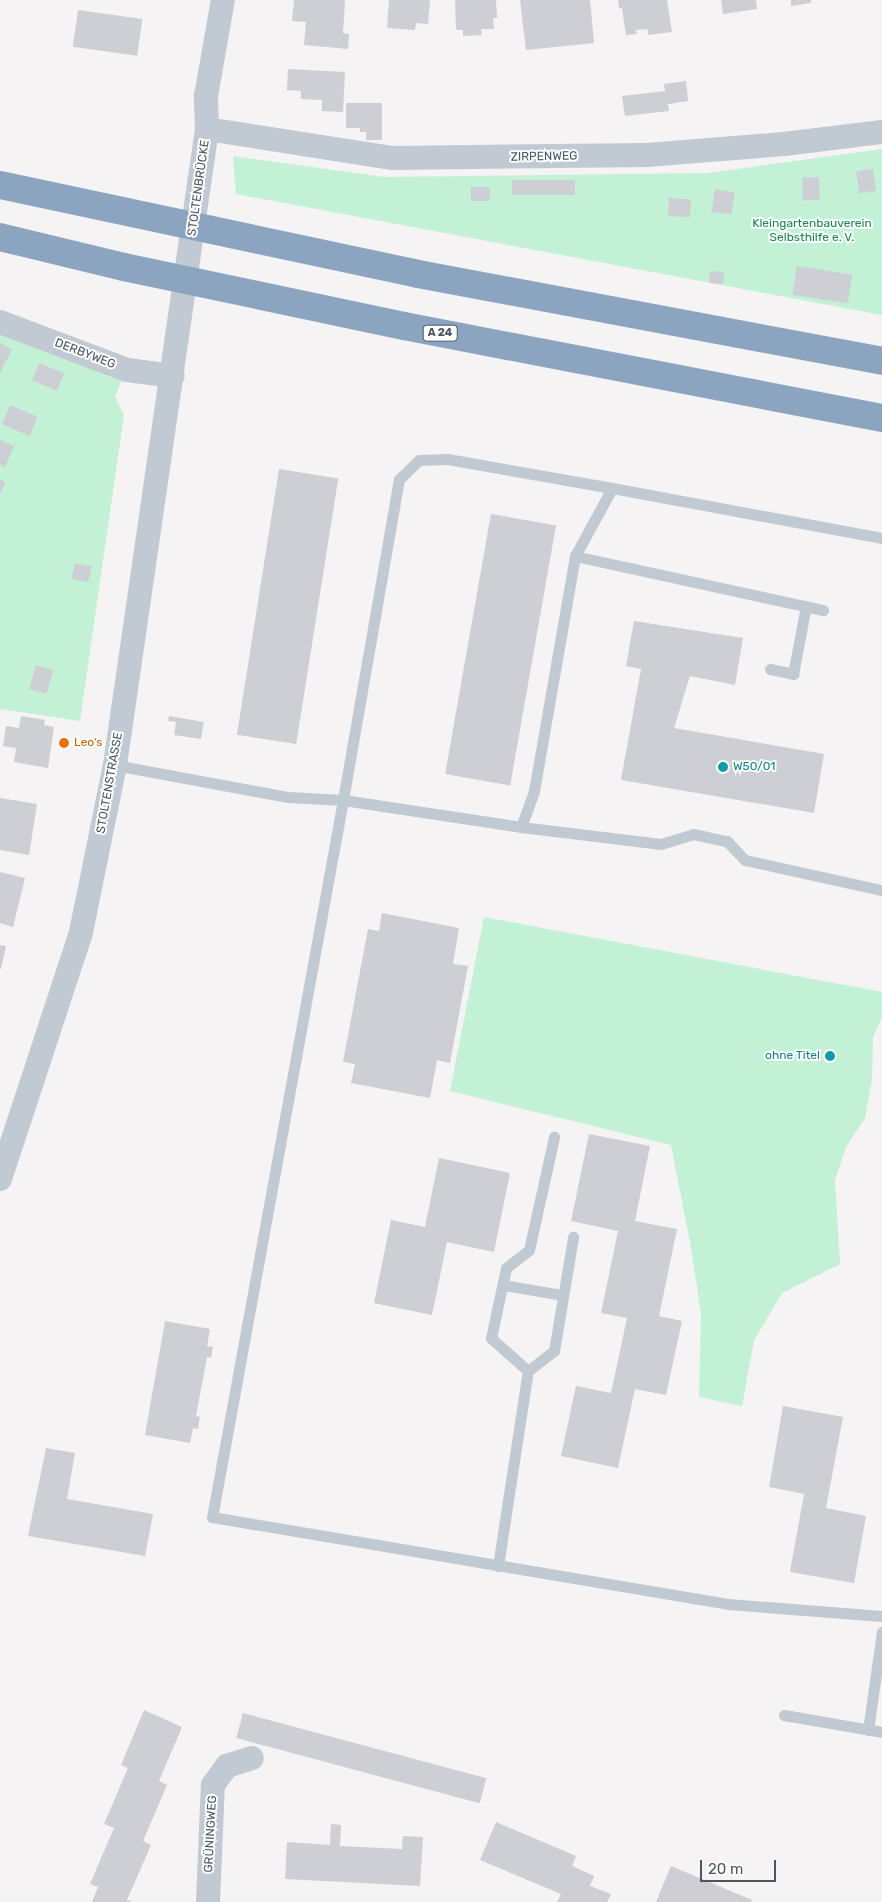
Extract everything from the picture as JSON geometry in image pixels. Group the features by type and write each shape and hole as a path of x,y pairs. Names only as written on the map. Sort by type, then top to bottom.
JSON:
{"highway":[{"path":"0,185 408,272 882,362"},
{"name":"A 24","path":"0,237 124,267 404,326 882,418"}],"street":[{"name":"STOLTENBRÜCKE","path":"173,376 207,129 206,96 223,0"},
{"name":"ZIRPENWEG","path":"207,129 392,158 647,155 784,144 882,132"},
{"name":"DERBYWEG","path":"0,322 127,370 173,376"},
{"name":"STOLTENSTRASSE","path":"0,1179 81,932 115,765 173,376"},
{"name":"GRÜNINGWEG","path":"208,1902 213,1785 227,1766 252,1758"}],"lane":[{"path":"882,538 448,459 419,460 399,479 343,800 212,1517 728,1604 882,1616"},
{"path":"522,827 534,790 575,556 612,488"},
{"path":"575,556 823,610"},
{"path":"770,669 793,674 806,606"},
{"path":"115,765 288,797 343,800 522,827 661,844 693,834 727,841 745,860 882,890"},
{"path":"528,1371 491,1338 506,1268 529,1250 554,1137"},
{"path":"498,1566 528,1371 554,1351 573,1237"},
{"path":"503,1285 563,1295"},
{"path":"868,1730 882,1632"},
{"path":"784,1715 882,1732"}],"green space":[{"name":"Kleingartenbauverein Selbsthilfe e. V.","path":"882,149 882,315 236,194 233,156 384,177 708,173"},
{"path":"0,331 122,380 115,397 124,415 80,721 0,709"},
{"path":"484,917 882,992 882,1016 873,1038 872,1079 865,1118 846,1147 835,1180 840,1264 782,1293 754,1340 742,1406 699,1397 701,1313 690,1242 671,1145 450,1091"}],"building":[{"path":"294,0 345,0 343,33 349,34 348,49 304,45 306,22 292,21"},
{"path":"389,0 430,0 428,24 416,23 415,30 387,28"},
{"path":"455,0 496,0 497,18 493,18 494,29 481,29 482,35 463,36 463,30 456,30"},
{"path":"520,0 590,0 594,43 526,50"},
{"path":"618,0 667,0 672,32 648,35 648,29 636,30 637,34 626,35 622,8 619,8"},
{"path":"721,0 756,0 757,9 723,14"},
{"path":"791,0 811,0 811,3 791,6"},
{"path":"78,10 142,19 137,56 73,47"},
{"path":"288,69 345,72 343,112 322,111 322,100 301,99 301,91 287,90"},
{"path":"686,81 688,101 668,104 669,111 625,116 622,96 665,91 664,84"},
{"path":"346,103 382,103 382,140 366,140 366,132 360,132 360,128 346,128"},
{"path":"873,169 876,191 859,193 856,171"},
{"path":"819,177 820,200 803,201 802,178"},
{"path":"512,180 575,180 575,195 512,195"},
{"path":"471,187 490,187 490,201 471,201"},
{"path":"715,189 735,192 731,215 711,212"},
{"path":"669,198 691,199 690,217 668,216"},
{"path":"797,266 852,275 848,303 792,295"},
{"path":"710,271 724,272 723,284 709,283"},
{"path":"0,343 12,349 0,373"},
{"path":"39,363 64,373 57,391 32,381"},
{"path":"10,405 38,417 29,436 2,424"},
{"path":"0,440 14,446 5,467 0,465"},
{"path":"279,469 338,478 296,744 237,735"},
{"path":"0,479 5,482 0,495"},
{"path":"491,514 556,525 510,785 445,774"},
{"path":"75,563 92,567 88,582 71,579"},
{"name":"W50/01","path":"634,621 743,638 735,685 690,676 674,728 824,754 814,813 621,780 641,669 626,666"},
{"path":"36,665 53,670 46,694 29,689"},
{"path":"21,716 45,720 44,725 54,727 48,768 14,762 16,748 3,746 6,726 19,728"},
{"path":"169,716 204,722 201,739 174,735 176,722 168,721"},
{"path":"0,798 37,804 29,855 0,850"},
{"path":"0,872 25,878 13,927 0,923"},
{"path":"382,913 459,928 453,964 468,966 450,1063 437,1060 430,1098 351,1083 355,1064 343,1062 368,929 379,931"},
{"path":"0,945 6,946 1,969 0,969"},
{"path":"589,1134 650,1146 635,1221 677,1229 659,1316 682,1321 666,1395 635,1389 618,1468 561,1456 576,1386 611,1393 627,1318 601,1313 618,1231 571,1221"},
{"path":"439,1158 510,1173 494,1252 447,1242 432,1315 374,1303 391,1220 425,1227"},
{"path":"165,1321 210,1329 207,1346 213,1347 211,1358 207,1357 196,1416 200,1417 198,1429 193,1428 190,1443 145,1435"},
{"path":"783,1406 843,1417 826,1508 866,1516 854,1583 790,1572 804,1494 769,1487"},
{"path":"46,1448 75,1453 67,1499 153,1514 145,1556 28,1536"},
{"path":"144,1710 182,1727 159,1781 167,1785 143,1841 151,1845 127,1900 133,1902 92,1902 98,1887 90,1884 114,1828 104,1824 128,1768 121,1765"},
{"path":"243,1713 486,1778 480,1803 236,1738"},
{"path":"496,1822 576,1856 572,1866 594,1876 590,1886 611,1894 607,1902 557,1902 561,1894 480,1860"},
{"path":"331,1824 341,1825 340,1846 402,1849 403,1836 423,1837 420,1886 285,1879 287,1842 330,1845"},
{"path":"671,1866 752,1900 751,1902 656,1902"}],"place":[{"name":"Leo‘s","path":"64,743"},
{"name":"W50/01","path":"723,767"},
{"name":"ohne Titel","path":"830,1056"}]}
